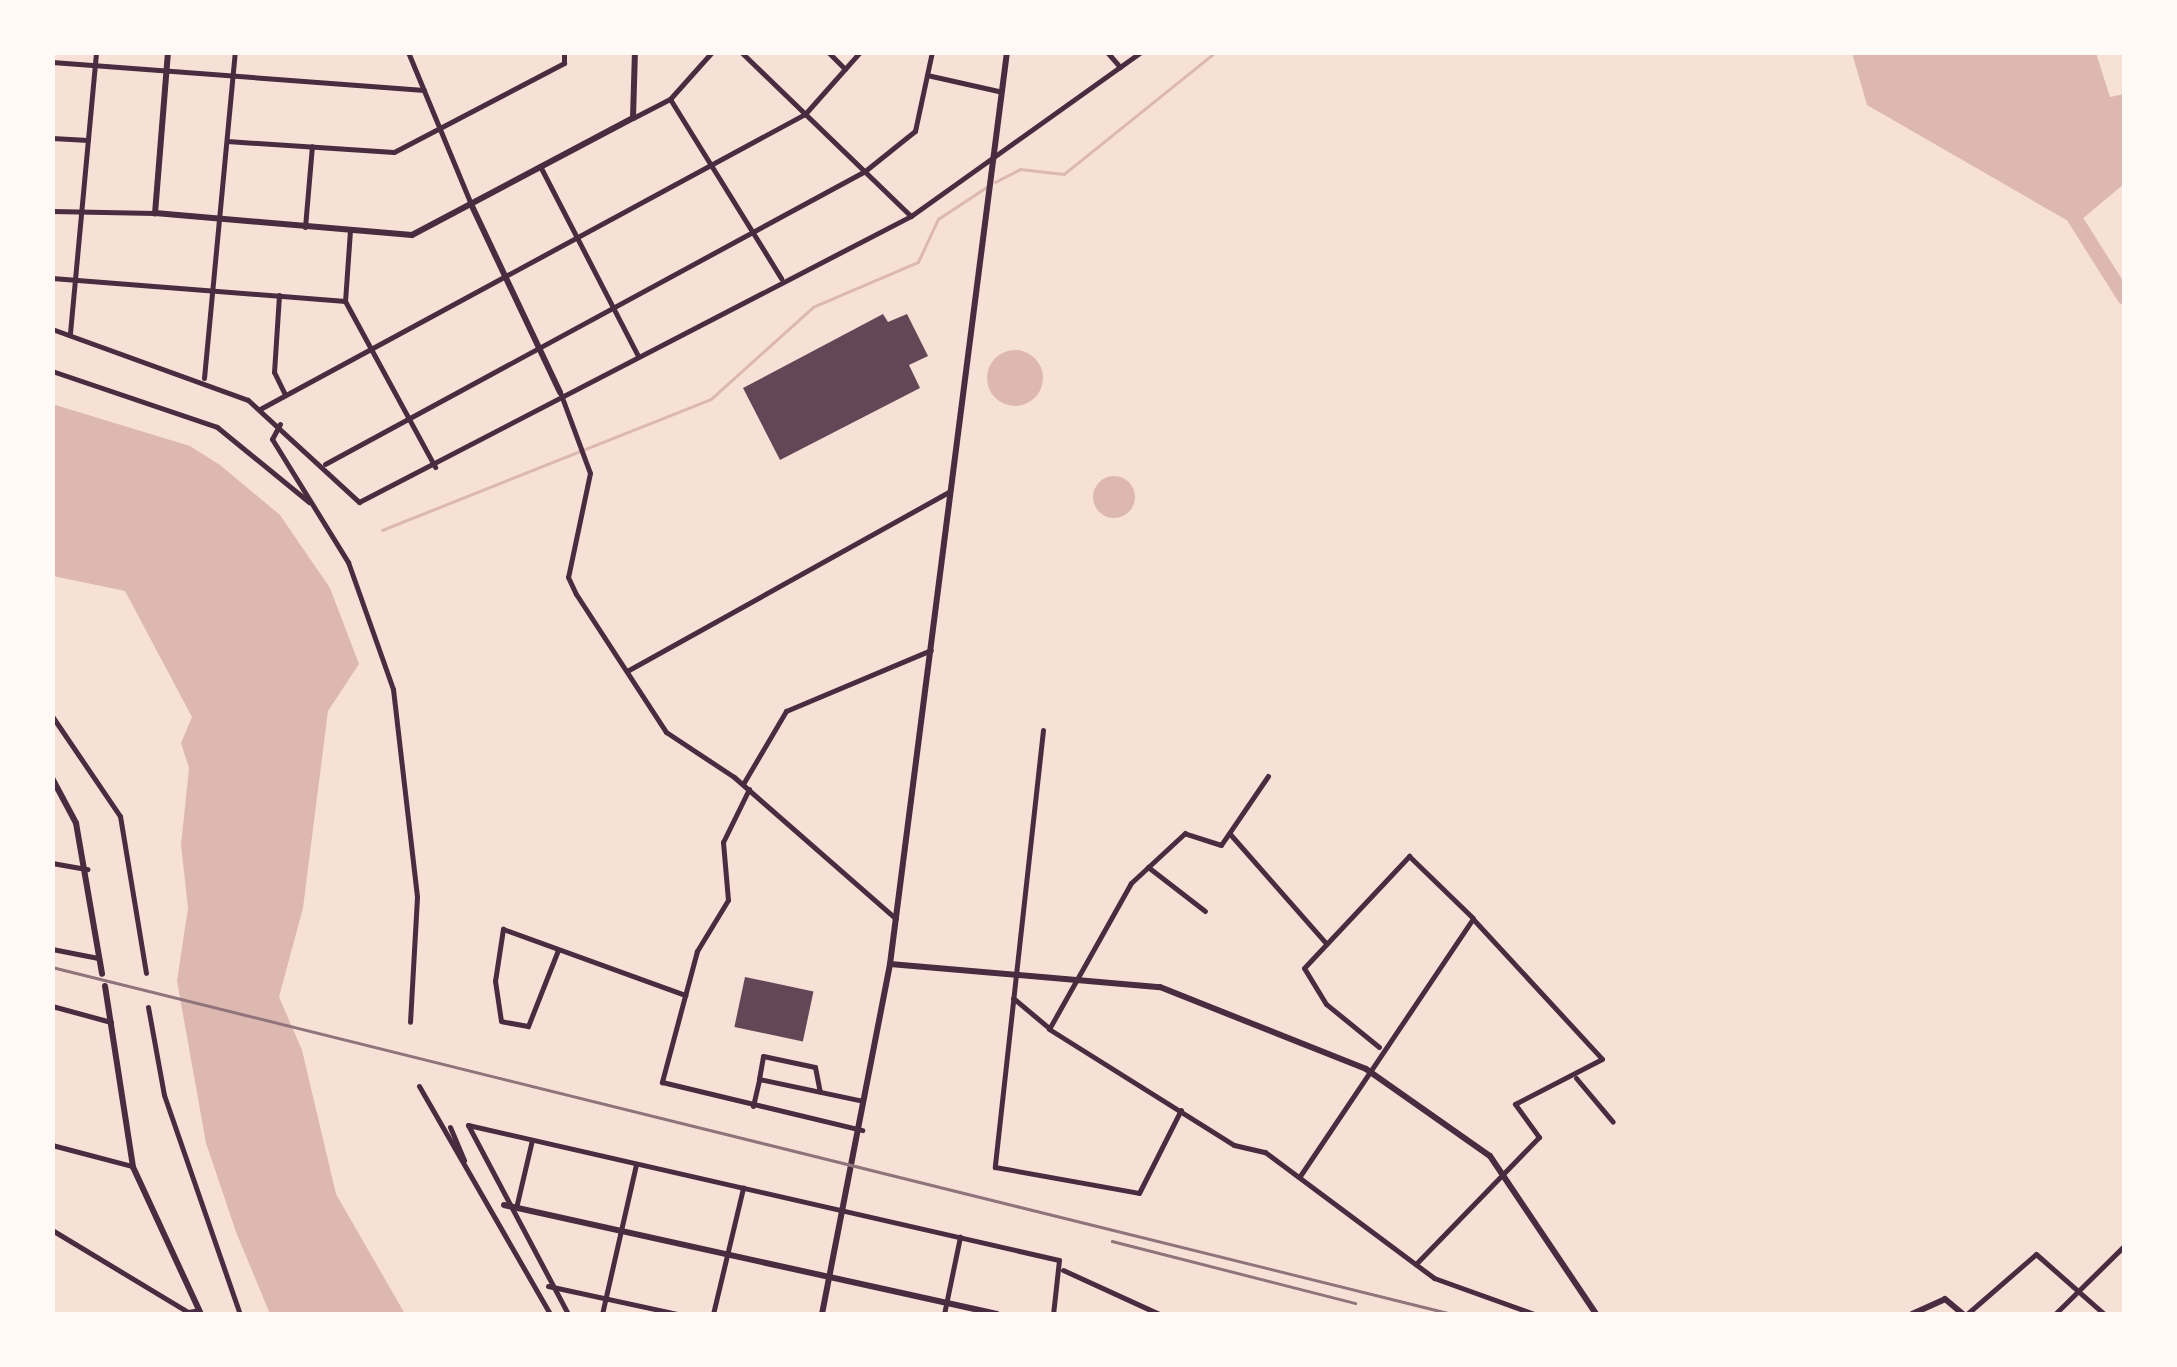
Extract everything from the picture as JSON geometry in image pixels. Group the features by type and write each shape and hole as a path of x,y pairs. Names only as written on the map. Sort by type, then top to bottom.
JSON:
{"street":[{"path":"70,334 96,52"},
{"path":"156,213 168,52"},
{"path":"204,378 235,52"},
{"path":"408,52 471,204 588,457 568,576 666,732 746,786 896,919"},
{"path":"227,141 394,152 564,64 564,52"},
{"path":"633,118 635,52"},
{"path":"52,211 156,213 412,235 670,99 712,52"},
{"path":"741,52 912,216"},
{"path":"828,52 845,68"},
{"path":"260,409 714,169 806,114 860,52"},
{"path":"325,464 756,238 865,171 915,131 932,52"},
{"path":"822,1314 862,1130 890,964 931,650 984,184 1007,52"},
{"path":"1107,52 1120,67"},
{"path":"52,329 204,378 260,409 325,464 359,502 434,468 560,392 781,278 912,216 988,157 1141,52"},
{"path":"52,62 424,90"},
{"path":"928,75 998,92"},
{"path":"670,99 781,278"},
{"path":"52,138 88,140"},
{"path":"305,227 312,146"},
{"path":"540,166 638,354"},
{"path":"350,230 345,300 434,468"},
{"path":"52,278 345,300"},
{"path":"279,296 274,372 286,396"},
{"path":"52,371 202,419 262,456 311,504"},
{"path":"280,424 272,439 367,602 393,689 418,897 410,1022"},
{"path":"627,671 948,492"},
{"path":"862,1130 662,1082 698,951 728,900 723,842 746,786 795,705 931,650"},
{"path":"52,716 120,816 146,973"},
{"path":"1043,730 995,1167 1139,1193 1181,1110"},
{"path":"1049,1028 1073,980 1148,867 1185,832 1214,845 1230,834 1268,776"},
{"path":"55,784 88,869 102,974"},
{"path":"1230,834 1325,942"},
{"path":"1379,1047 1302,975 1325,942 1408,856 1603,1053 1576,1078 1515,1104 1538,1138 1416,1264"},
{"path":"52,862 88,869"},
{"path":"1148,867 1205,911"},
{"path":"1300,1176 1379,1047 1474,920"},
{"path":"558,950 528,1026 502,1022 494,981 503,929 686,995"},
{"path":"52,948 100,958"},
{"path":"890,964 1073,980 1202,997 1366,1069 1469,1136 1502,1174 1596,1314"},
{"path":"52,1230 188,1312 200,1312 133,1167 104,986"},
{"path":"1014,998 1049,1028 1181,1110 1300,1176 1416,1264 1534,1314"},
{"path":"52,1006 111,1022"},
{"path":"148,1007 164,1095 240,1314"},
{"path":"754,1106 764,1056 815,1067 820,1092"},
{"path":"1576,1078 1613,1122"},
{"path":"759,1079 866,1102"},
{"path":"419,1086 550,1314"},
{"path":"568,1314 548,1286 504,1205 468,1125 1059,1260 1063,1270 1053,1314"},
{"path":"450,1126 467,1167"},
{"path":"516,1208 532,1140"},
{"path":"52,1146 133,1167"},
{"path":"602,1314 636,1164"},
{"path":"713,1314 743,1188"},
{"path":"504,1205 996,1314"},
{"path":"944,1314 960,1237"},
{"path":"2055,1314 2122,1255 2124,1246"},
{"path":"1912,1314 1946,1300 1965,1314 2036,1254 2104,1314"},
{"path":"1063,1270 1159,1314"},
{"path":"548,1286 677,1314"}],"shaded area":[{"path":"1852,53 2096,53 2110,97 2124,94 2124,184 2075,225 1867,105"},
{"path":"1015,350 1034,359 1043,378 1034,397 1015,406 996,397 987,378 996,359"},
{"path":"52,404 190,446 220,465 280,515 330,588 359,664 328,711 303,908 279,997 302,1050 336,1194 405,1314 270,1314 236,1232 206,1143 177,981 188,908 181,845 189,768 181,743 192,717 125,591 53,576"},
{"path":"1114,476 1129,482 1135,497 1129,512 1114,518 1099,512 1093,497 1099,482"}],"building":[{"path":"883,314 888,322 907,314 928,356 909,365 920,388 780,460 743,388"},
{"path":"745,977 813,992 803,1041 734,1027"}],"waterway":[{"path":"995,182 1020,169 1064,174 1216,52"},
{"path":"382,530 711,399 813,307 918,262 938,219 988,186"},
{"path":"2068,208 2124,297"}],"railway":[{"path":"52,967 1452,1314"},
{"path":"1112,1241 1355,1303"}]}
